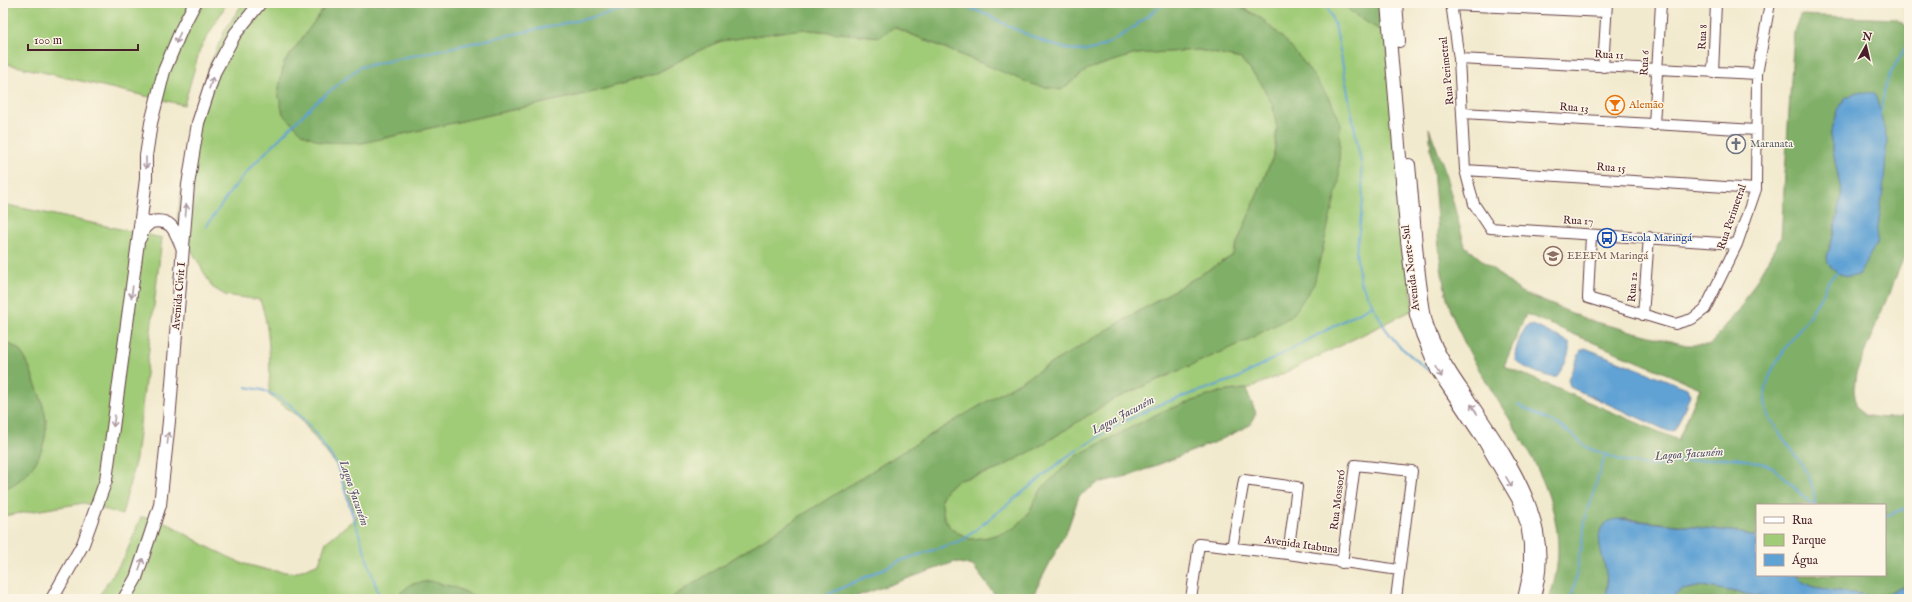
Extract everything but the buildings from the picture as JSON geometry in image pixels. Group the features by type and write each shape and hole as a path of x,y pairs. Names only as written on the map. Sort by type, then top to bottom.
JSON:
{"main road":[{"path":"52,599 83,544 106,480 146,179 146,156 156,98 173,50 195,3"},
{"name":"Avenida Civit I","path":"124,599 136,578 160,505 170,421 188,185 198,123 215,70 235,34 260,3"},
{"name":"Avenida Norte-Sul","path":"1387,3 1407,240 1416,314 1437,370 1483,439 1518,499 1527,524 1530,544 1530,571 1524,599"},
{"name":"Avenida Norte-Sul","path":"1396,3 1416,248 1427,325 1448,369 1510,462 1529,502 1539,546 1538,578 1533,599"},
{"path":"138,242 144,228 151,222 164,221 171,225 175,231 183,250"}],"street":[{"name":"Rua 6","path":"1654,125 1661,3"},
{"name":"Rua 8","path":"1713,73 1716,3"},
{"name":"Rua Perimetral","path":"1591,235 1588,298 1675,324 1692,319 1705,309 1736,244 1756,189 1757,74 1770,3"},
{"name":"Rua Perimetral","path":"1451,4 1459,59 1466,170 1474,204 1490,228"},
{"path":"1451,4 1606,8 1603,67"},
{"name":"Rua 11","path":"1459,59 1713,73 1757,74"},
{"name":"Rua 13","path":"1463,113 1756,130"},
{"name":"Rua 15","path":"1466,170 1756,189"},
{"name":"Rua 17","path":"1490,228 1591,235 1649,237 1736,244"},
{"name":"Rua 12","path":"1643,315 1649,237"},
{"name":"Rua Mossoró","path":"1342,563 1355,464 1412,471 1400,570"},
{"path":"1232,548 1244,480 1297,487 1288,554"},
{"name":"Avenida Itabuna","path":"1191,599 1200,544 1288,554 1342,563 1400,570"},
{"path":"1396,599 1400,570"}],"green space":[{"path":"3,3 227,3 200,49 184,105 3,63"},
{"path":"243,3 328,3 284,63 278,93 283,114 303,134 362,143 594,92 655,74 698,51 721,41 801,29 880,37 893,27 978,62 1061,90 1088,69 1136,54 1199,50 1241,59 1261,83 1273,106 1277,128 1274,154 1232,256 907,449 669,599 481,599 454,587 398,595 398,599 97,599 125,556 141,517 162,520 206,546 241,563 268,570 294,573 319,563 326,542 357,517 337,466 298,416 269,395 268,335 264,311 260,300 225,295 212,287 177,224 183,176 196,110 209,67 225,30"},
{"path":"328,3 1233,3 1262,19 1282,37 1302,60 1331,101 1340,121 1339,181 1314,284 1292,316 1244,342 1112,400 1037,448 996,470 956,481 946,490 941,499 944,517 951,529 970,539 984,538 1006,532 1016,527 1027,515 1042,488 1076,456 1163,411 1220,392 1246,389 1256,413 1250,425 1218,441 1132,475 1098,483 1079,496 1068,528 1031,599 998,599 973,566 955,562 849,599 669,599 907,449 1232,256 1274,154 1277,128 1273,106 1261,83 1241,59 1199,50 1136,54 1088,69 1061,90 1034,85 894,27 880,37 801,29 721,41 698,51 655,74 594,92 362,143 322,142 303,134 283,114 278,93 284,63"},
{"path":"1233,3 1343,3 1352,13 1386,34 1413,310 1278,376 1250,388 1220,392 1163,411 1076,456 1042,488 1027,515 1016,527 1006,532 984,538 970,539 951,529 944,517 941,499 946,490 956,481 996,470 1037,448 1112,400 1244,342 1322,253 1328,223 1313,78 1290,47 1270,26 1256,15"},
{"path":"1343,3 1383,3 1386,34 1352,13"},
{"path":"1800,15 1896,19 1909,28 1909,252 1902,262 1856,373 1854,390 1856,404 1863,415 1880,418 1892,418 1909,413 1909,584 1890,593 1872,596 1814,587 1803,582 1797,576 1886,576 1886,504 1756,504 1756,536 1731,531 1626,519 1614,520 1606,524 1601,529 1600,536 1600,544 1607,578 1606,599 1549,599 1558,559 1555,521 1544,484 1527,449 1466,346 1451,311 1441,266 1429,128 1443,165 1465,246 1521,292 1591,321 1686,345 1710,345 1741,307 1781,237 1794,31","holes":["1838,110 1849,277 1838,273 1829,264 1827,257 1842,196 1830,136","1526,314 1700,388 1678,440 1504,366"]},
{"path":"3,204 162,238 136,458 122,515 84,503 3,516 3,489 21,479 34,465 43,447 46,423 41,399 27,361 17,349 3,341"},
{"path":"3,341 17,349 27,361 41,399 46,428 43,447 34,465 21,479 3,489"},
{"path":"430,581 454,587 481,599 398,599 398,595 411,584"},
{"path":"1703,586 1772,599 1669,599 1682,590"}],"water":[{"path":"1857,92 1875,93 1887,139 1884,183 1876,244 1859,275 1849,277 1838,273 1828,264 1827,257 1842,196 1830,136 1838,110 1845,98"},
{"path":"1528,325 1533,325 1569,342 1570,346 1566,361 1556,377 1534,372 1518,363 1516,360 1515,353 1523,331"},
{"path":"1585,348 1687,388 1690,396 1675,430 1670,432 1570,387 1568,379 1581,350"},
{"path":"1619,519 1731,531 1756,536 1756,576 1797,576 1803,582 1814,587 1872,596 1889,593 1909,584 1909,599 1772,599 1703,586 1682,590 1669,599 1606,599 1607,580 1599,540 1600,532 1603,526 1609,521"}],"waterway":[{"path":"206,227 231,191 250,168 314,104 360,67 659,3"},
{"path":"956,3 985,14 1038,39 1054,45 1082,51 1094,49 1113,41 1165,3"},
{"path":"1326,3 1336,29 1361,163 1363,201 1356,253 1360,281 1385,328 1398,345 1429,371"},
{"path":"1880,115 1885,87 1889,76 1909,41"},
{"path":"1815,504 1811,482 1799,460 1771,420 1766,406 1765,393 1768,379 1782,352 1808,317 1823,294 1827,284 1838,272"},
{"name":"Lagoa Jacuném","path":"818,599 900,561 963,540 1068,456 1121,423 1161,404 1238,378 1371,306"},
{"name":"Lagoa Jacuném","path":"246,387 262,390 289,404 312,429 336,463 380,599"},
{"name":"Lagoa Jacuném","path":"1518,405 1562,427 1588,448 1623,461 1654,466 1676,462 1734,458 1759,462 1770,466 1782,475 1811,504"},
{"path":"1571,599 1586,515 1605,456"},
{"name":"Lagoa Jacuném","path":"1886,516 1909,507"}],"place":[{"name":"Alemão","path":"1615,105"},
{"name":"Maranata","path":"1736,144"},
{"name":"Escola Maringá","path":"1607,238"},
{"name":"EEEFM Maringá","path":"1553,256"}]}
